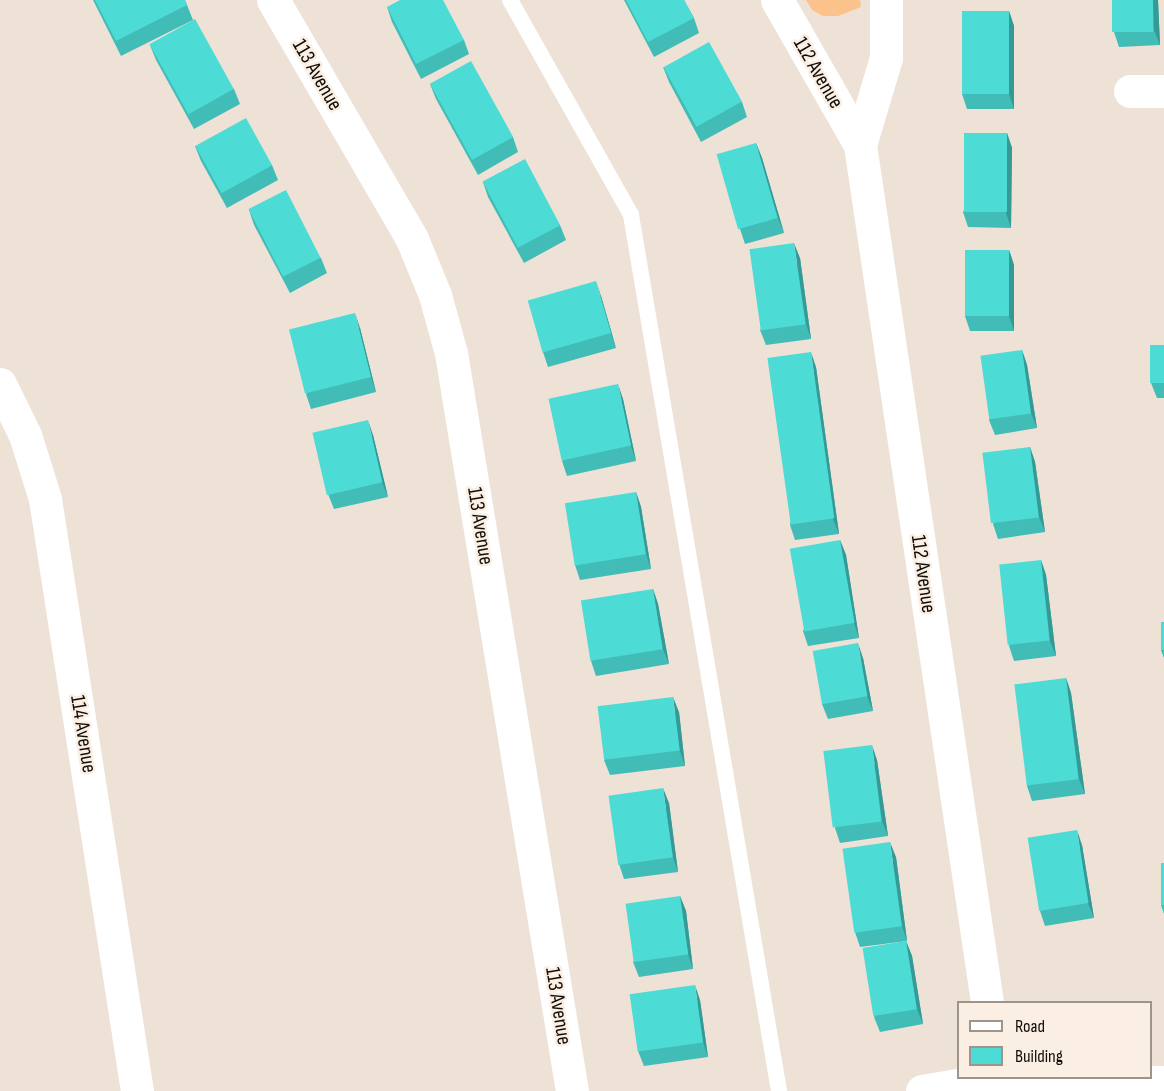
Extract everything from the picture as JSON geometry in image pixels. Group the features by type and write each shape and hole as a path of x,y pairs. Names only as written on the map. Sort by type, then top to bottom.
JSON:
{"street":[{"name":"113 Avenue","path":"273,0 412,239 435,295 451,353 572,1091"},
{"name":"112 Avenue","path":"777,0 860,145 987,1001"},
{"name":"112 Avenue","path":"860,145 886,58 886,0"},
{"path":"1130,91 1164,92"},
{"name":"114 Avenue","path":"0,384 25,435 45,499 137,1091"},
{"path":"922,1091 992,1079"},
{"path":"1040,1079 1164,1082"}],"lane":[{"path":"510,0 631,215 779,1091"}],"shaded area":[{"path":"806,0 860,0 861,7 838,16 823,16 812,10"}],"building":[{"path":"95,0 185,0 187,5 116,41"},
{"path":"400,0 443,0 464,40 416,64 387,7"},
{"path":"626,0 684,0 694,18 648,42"},
{"path":"1112,0 1153,0 1153,32 1112,32"},
{"path":"962,11 1009,11 1009,94 962,94"},
{"path":"195,19 234,89 188,114 150,44"},
{"path":"709,42 742,101 696,127 664,67"},
{"path":"471,61 513,137 472,160 430,84"},
{"path":"246,118 272,165 221,193 195,146"},
{"path":"964,133 1007,133 1007,212 964,212"},
{"path":"756,143 777,218 738,229 717,154"},
{"path":"525,159 560,225 518,248 483,182"},
{"path":"286,190 321,258 283,277 249,209"},
{"path":"794,243 805,324 761,330 749,249"},
{"path":"965,250 1009,250 1009,316 965,316"},
{"path":"596,281 611,333 543,352 528,301"},
{"path":"355,313 371,377 305,393 289,329"},
{"path":"1150,345 1164,345 1164,383 1150,383"},
{"path":"1022,350 1031,413 989,419 980,356"},
{"path":"811,352 834,518 791,524 767,358"},
{"path":"618,384 631,446 562,460 549,399"},
{"path":"368,420 382,482 327,495 312,433"},
{"path":"1030,447 1039,517 991,523 982,453"},
{"path":"636,492 646,554 575,565 565,503"},
{"path":"840,540 855,623 804,632 790,549"},
{"path":"1041,560 1049,641 1008,645 999,564"},
{"path":"653,589 663,649 590,661 581,600"},
{"path":"1161,622 1164,622 1164,650 1161,650"},
{"path":"858,643 867,696 822,704 813,651"},
{"path":"1066,678 1078,779 1027,786 1014,684"},
{"path":"673,697 680,751 604,760 598,706"},
{"path":"872,745 881,821 833,827 823,751"},
{"path":"663,788 673,857 618,865 609,796"},
{"path":"1077,830 1089,903 1039,911 1028,838"},
{"path":"890,842 902,926 854,933 842,849"},
{"path":"1161,863 1164,863 1164,905 1161,905"},
{"path":"680,896 688,954 634,962 626,904"},
{"path":"906,941 917,1009 873,1016 863,948"},
{"path":"695,985 703,1042 638,1052 630,994"}]}
